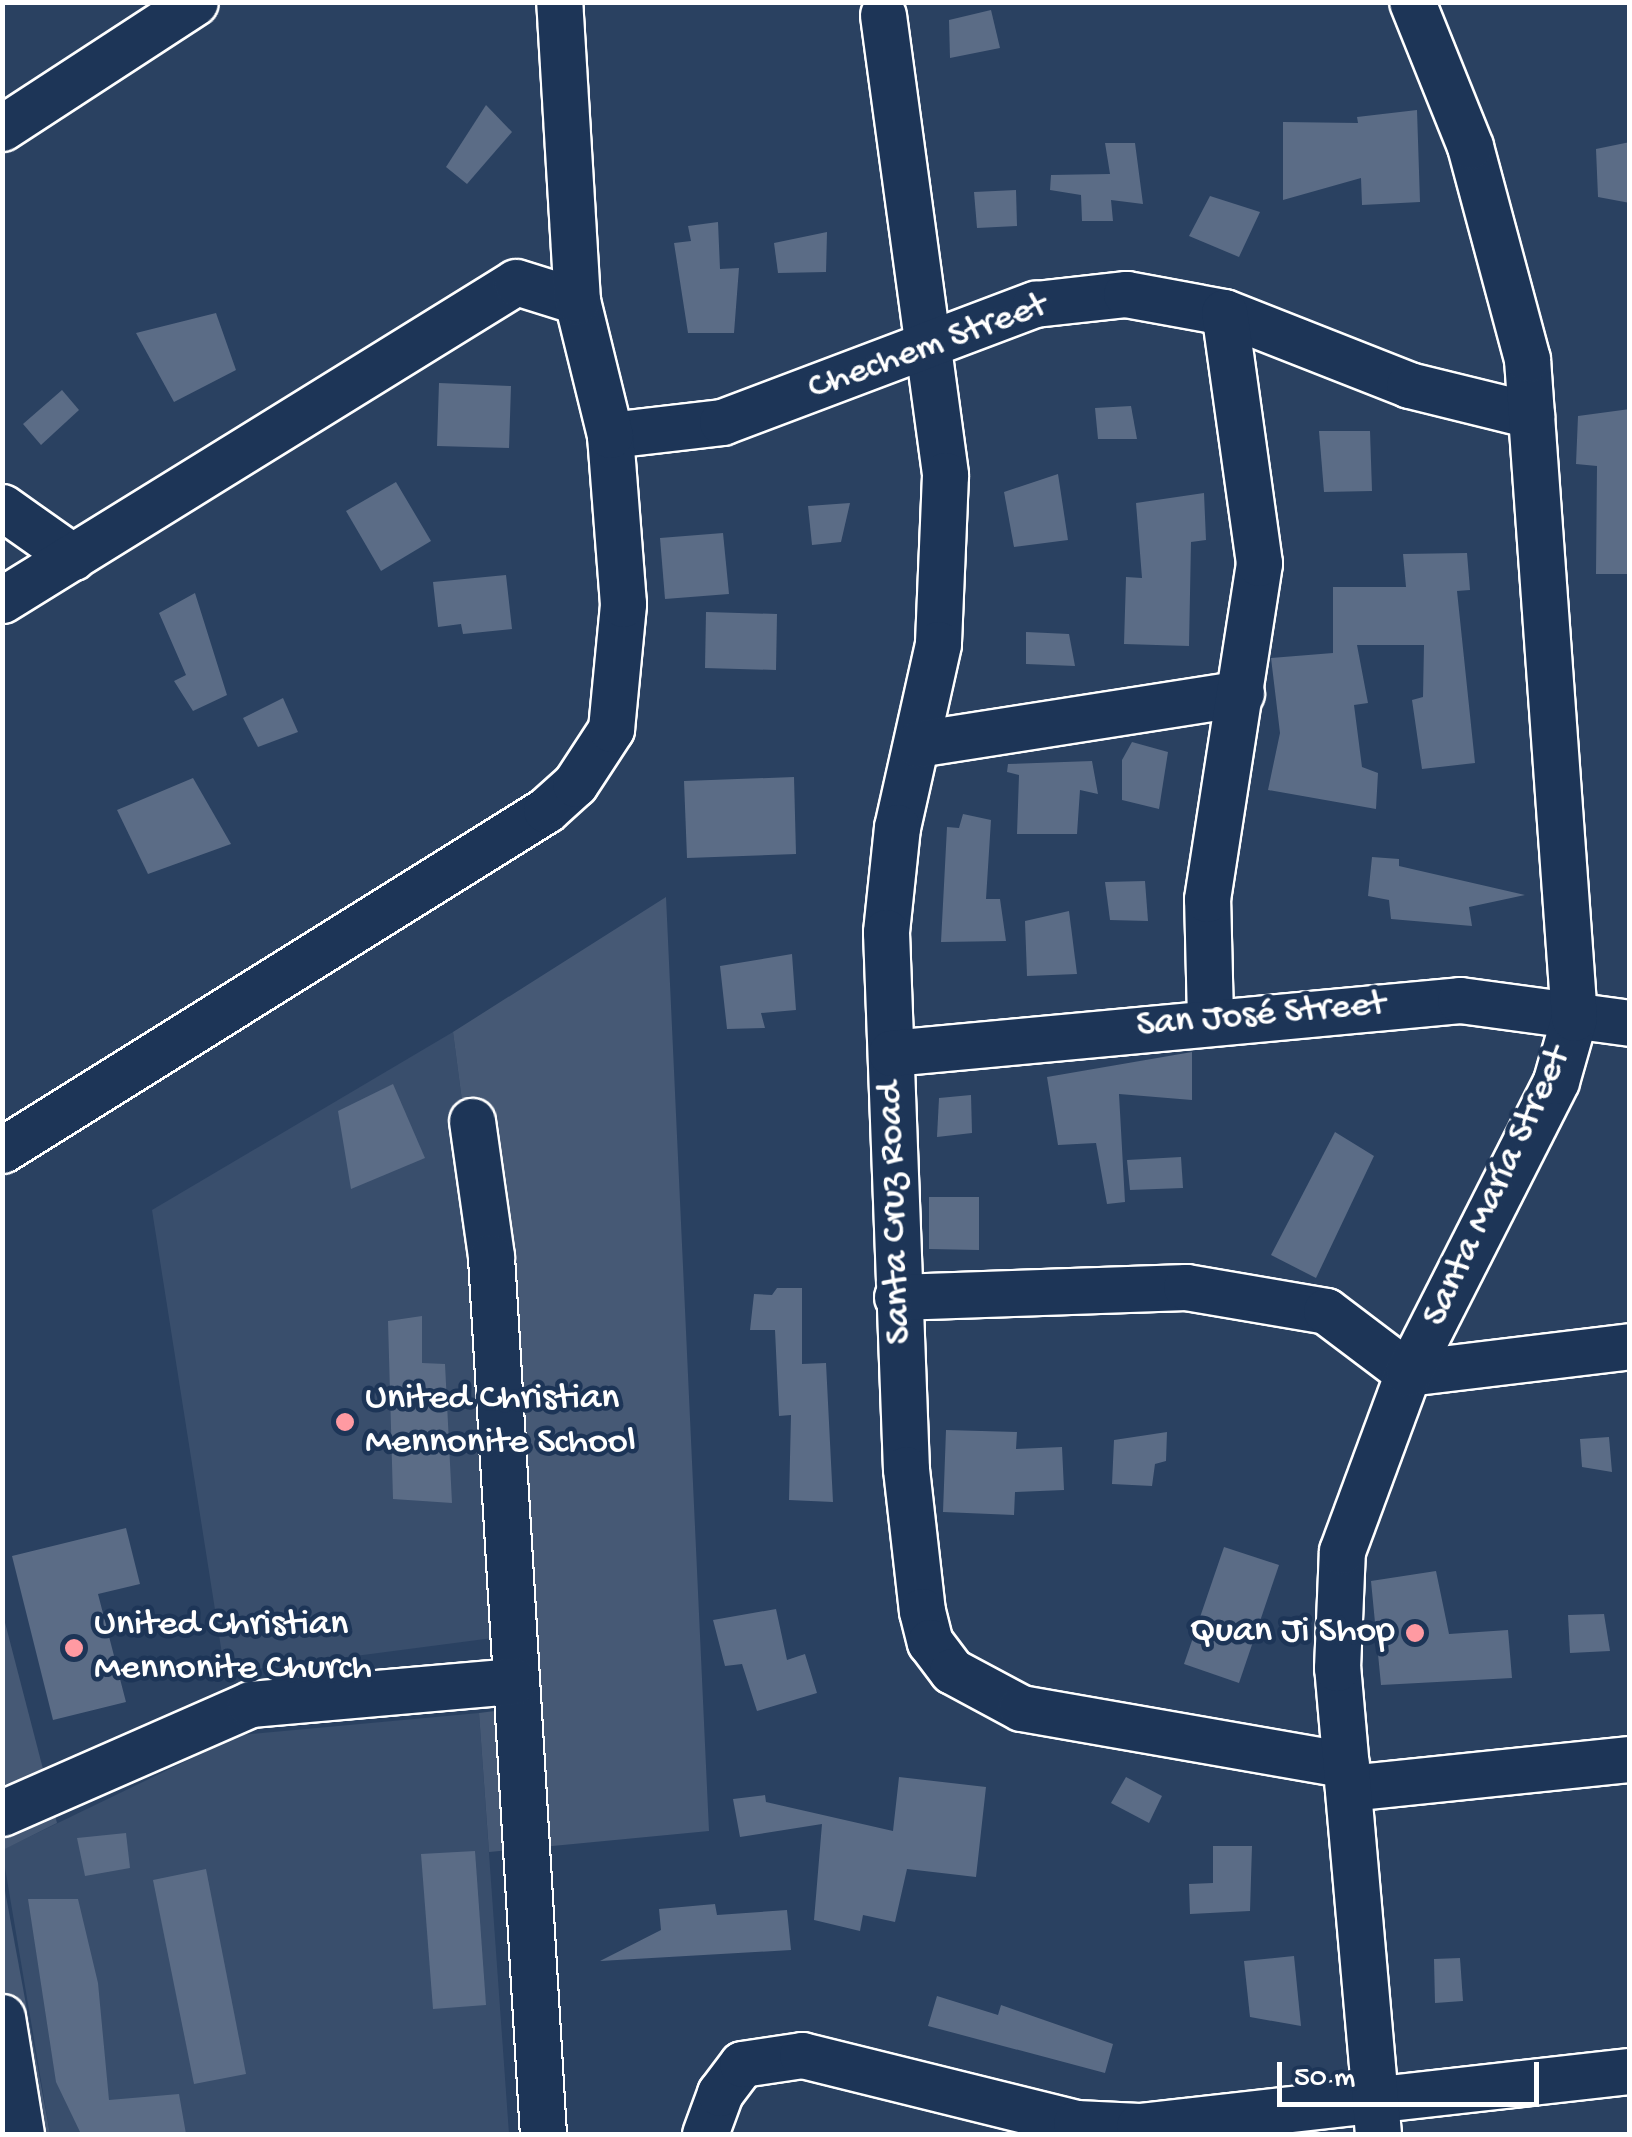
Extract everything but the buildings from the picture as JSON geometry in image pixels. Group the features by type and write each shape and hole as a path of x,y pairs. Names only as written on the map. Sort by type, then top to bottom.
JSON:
{"street":[{"path":"2,1150 575,784 611,729 620,689 610,435 577,301 559,2"},
{"name":"Santa María Street","path":"1376,2120 1334,1627 1342,1551 1408,1374 1556,1081 1574,1018 1528,359 1491,212 1412,2"},
{"path":"2,128 183,6"},
{"name":"Santa Cruz Road","path":"883,15 946,525 938,644 890,880 898,1297 922,1611 930,1642 952,1671 1022,1708 1347,1776 1630,1759"},
{"path":"2,600 516,282 577,301"},
{"name":"Chechem Street","path":"610,435 722,422 926,345 1078,295 1126,294 1224,312 1408,384 1531,415"},
{"path":"1210,1018 1207,899 1242,693 1259,562 1224,312"},
{"path":"2,507 74,557"},
{"path":"917,744 1242,693"},
{"name":"San José Street","path":"891,1053 1210,1018 1460,1000 1630,1023"},
{"path":"472,1122 490,1257 542,2134"},
{"path":"898,1297 1186,1287 1326,1311 1408,1374 1630,1346"},
{"path":"2,1813 250,1704 516,1681"},
{"path":"2,2017 22,2134"},
{"path":"705,2134 720,2093 742,2064 802,2055 1076,2123 1139,2126 1376,2120 1630,2071"}],"shaded area":[{"path":"666,897 709,1831 489,1852 479,1713 541,1705 453,1032"},
{"name":"United Christian Mennonite School","path":"453,1032 532,1633 225,1673 152,1210"},
{"path":"2,1611 57,1823 3,1850 2,1850"},
{"path":"479,1713 509,2134 50,2134 2,1850 240,1735"},
{"path":"3,1880 50,2134 3,2134"}],"place":[{"name":"United Christian Mennonite School","path":"345,1422"},
{"name":"Quan Ji Shop","path":"1415,1633"},
{"name":"United Christian Mennonite Church","path":"74,1648"}]}
